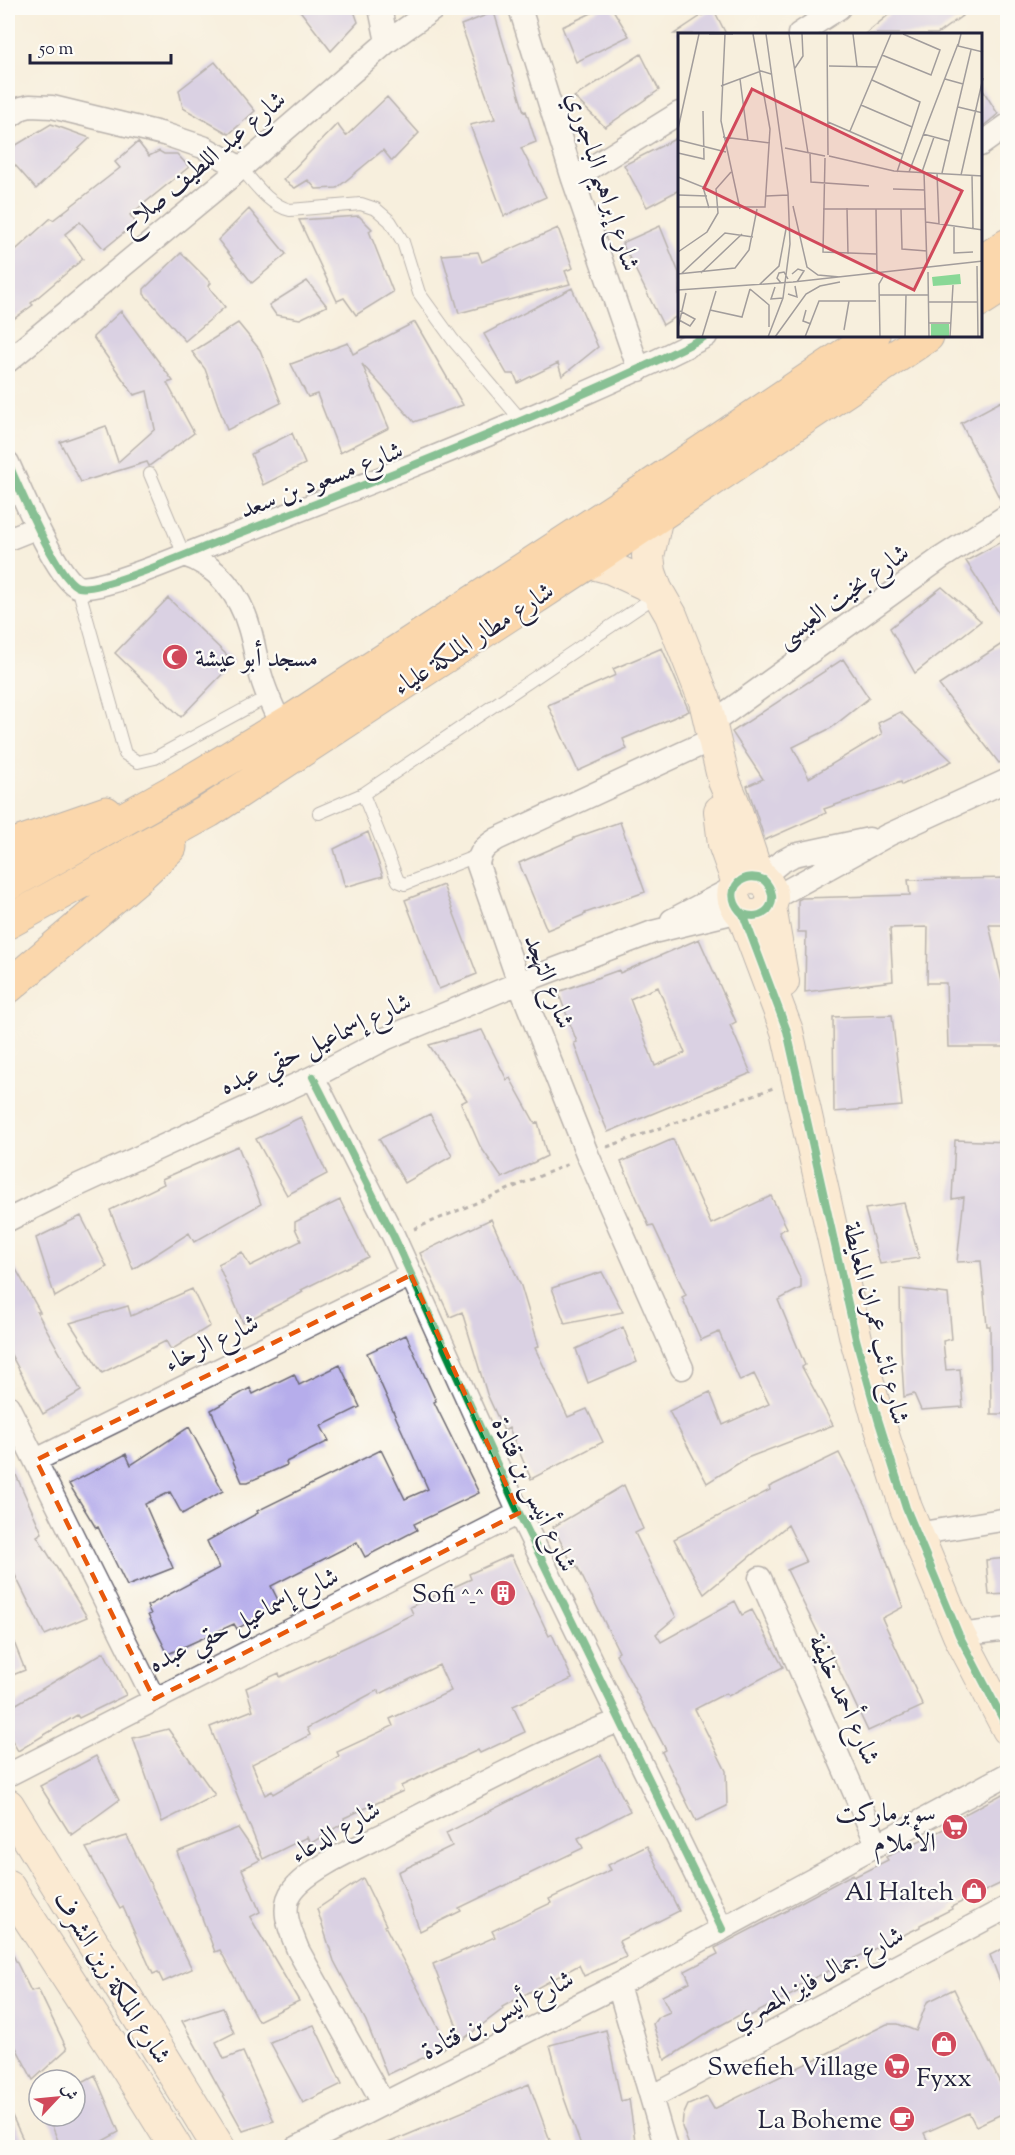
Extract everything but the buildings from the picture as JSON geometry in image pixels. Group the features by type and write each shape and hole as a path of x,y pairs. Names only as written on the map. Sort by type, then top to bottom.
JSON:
{"highway":[{"path":"982,262 1008,245"},
{"path":"982,299 1008,282"},
{"name":"شارع مطار الملكة علياء","path":"8,884 181,787 282,727 648,488 870,338"},
{"name":"شارع مطار الملكة علياء","path":"8,922 209,811 589,562 924,338"},
{"path":"8,847 181,787"},
{"path":"8,987 139,876 209,811"}],"street":[{"path":"380,8 387,42"},
{"name":"شارع عبد اللطيف صلاح","path":"8,361 241,168 387,42 435,8"},
{"name":"شارع إبراهيم الباجوري","path":"520,8 573,179 639,370"},
{"path":"801,33 839,8"},
{"path":"8,118 22,108 30,106 52,107 164,134 203,147 241,168"},
{"path":"573,179 678,114"},
{"path":"982,144 1008,125"},
{"name":"شارع مسعود بن سعد","path":"78,587 109,583 418,464 639,370 702,338"},
{"path":"8,463 63,574 69,582 78,587"},
{"name":"شارع بخيت العيسى","path":"713,731 941,558 1008,515"},
{"name":"شارع نائب عمران المعايطة","path":"657,516 648,556 650,573 671,615 698,680 713,731 724,781 733,802 752,895 787,1031 856,1340 881,1430 916,1534 959,1635 1008,1730"},
{"path":"8,539 38,527"},
{"path":"184,555 199,560 212,569 235,596 250,628 267,697 282,727"},
{"path":"589,562 611,568 657,591"},
{"path":"479,855 486,846 497,839 713,731"},
{"name":"شارع إسماعيل حقي عبده","path":"8,1220 313,1077 387,1038 519,983 653,932 691,909 752,895 1008,780"},
{"name":"شارع التهجد","path":"479,855 479,873 519,983 588,1156 682,1368"},
{"name":"شارع أنيس بن قتادة","path":"313,1077 411,1275 519,1514 722,1929"},
{"name":"شارع الرخاء","path":"36,1460 411,1275"},
{"name":"شارع إسماعيل حقي عبده","path":"8,1406 154,1699 519,1514"},
{"path":"916,1534 1008,1519"},
{"name":"شارع أحمد خليفة","path":"760,1578 877,1844"},
{"path":"959,1635 1008,1629"},
{"path":"8,1775 154,1699"},
{"name":"شارع الدعاء","path":"384,2103 298,1950 289,1926 286,1906 292,1890 313,1873 364,1845 567,1742 621,1720"},
{"name":"شارع أنيس بن قتادة","path":"296,2148 618,1985 1008,1774"},
{"name":"شارع الملكة زين الشرف","path":"8,1805 219,2148"},
{"name":"شارع الملكة زين الشرف","path":"8,1886 176,2148"},
{"name":"شارع جمال فايز المصري","path":"652,2097 1008,1907"},
{"path":"618,1985 666,2148"}],"lane":[{"path":"241,168 278,207 290,210 361,204 376,209 390,221 403,242 419,293 453,340 522,421"},
{"path":"150,474 184,555"},
{"path":"78,587 125,754 138,762 155,758 267,697"},
{"path":"319,813 363,795 657,591"},
{"path":"363,795 398,881 405,884 479,855"}],"highlighted area":[{"path":"411,1275 519,1513 154,1699 36,1460"}],"cycle path":[{"path":"8,463 40,532 61,569 79,587 91,587 150,569 434,457 614,380 702,338"},
{"path":"743,914 759,915 770,907 772,894 764,880 747,878 740,881 736,886 734,899 743,914 787,1031 856,1339 878,1419 906,1508 959,1635 1008,1729"},
{"path":"313,1077 394,1237 519,1513 722,1929"}],"place":[{"name":"مسجد أبو عيشة","path":"175,657"},
{"name":"Sofi ^_^","path":"503,1593"},
{"name":"سوبرماركت الأملام","path":"955,1827"},
{"name":"Al Halteh","path":"974,1891"},
{"name":"Fyxx","path":"944,2044"},
{"name":"Swefieh Village","path":"897,2066"},
{"name":"La Boheme","path":"902,2119"}]}
